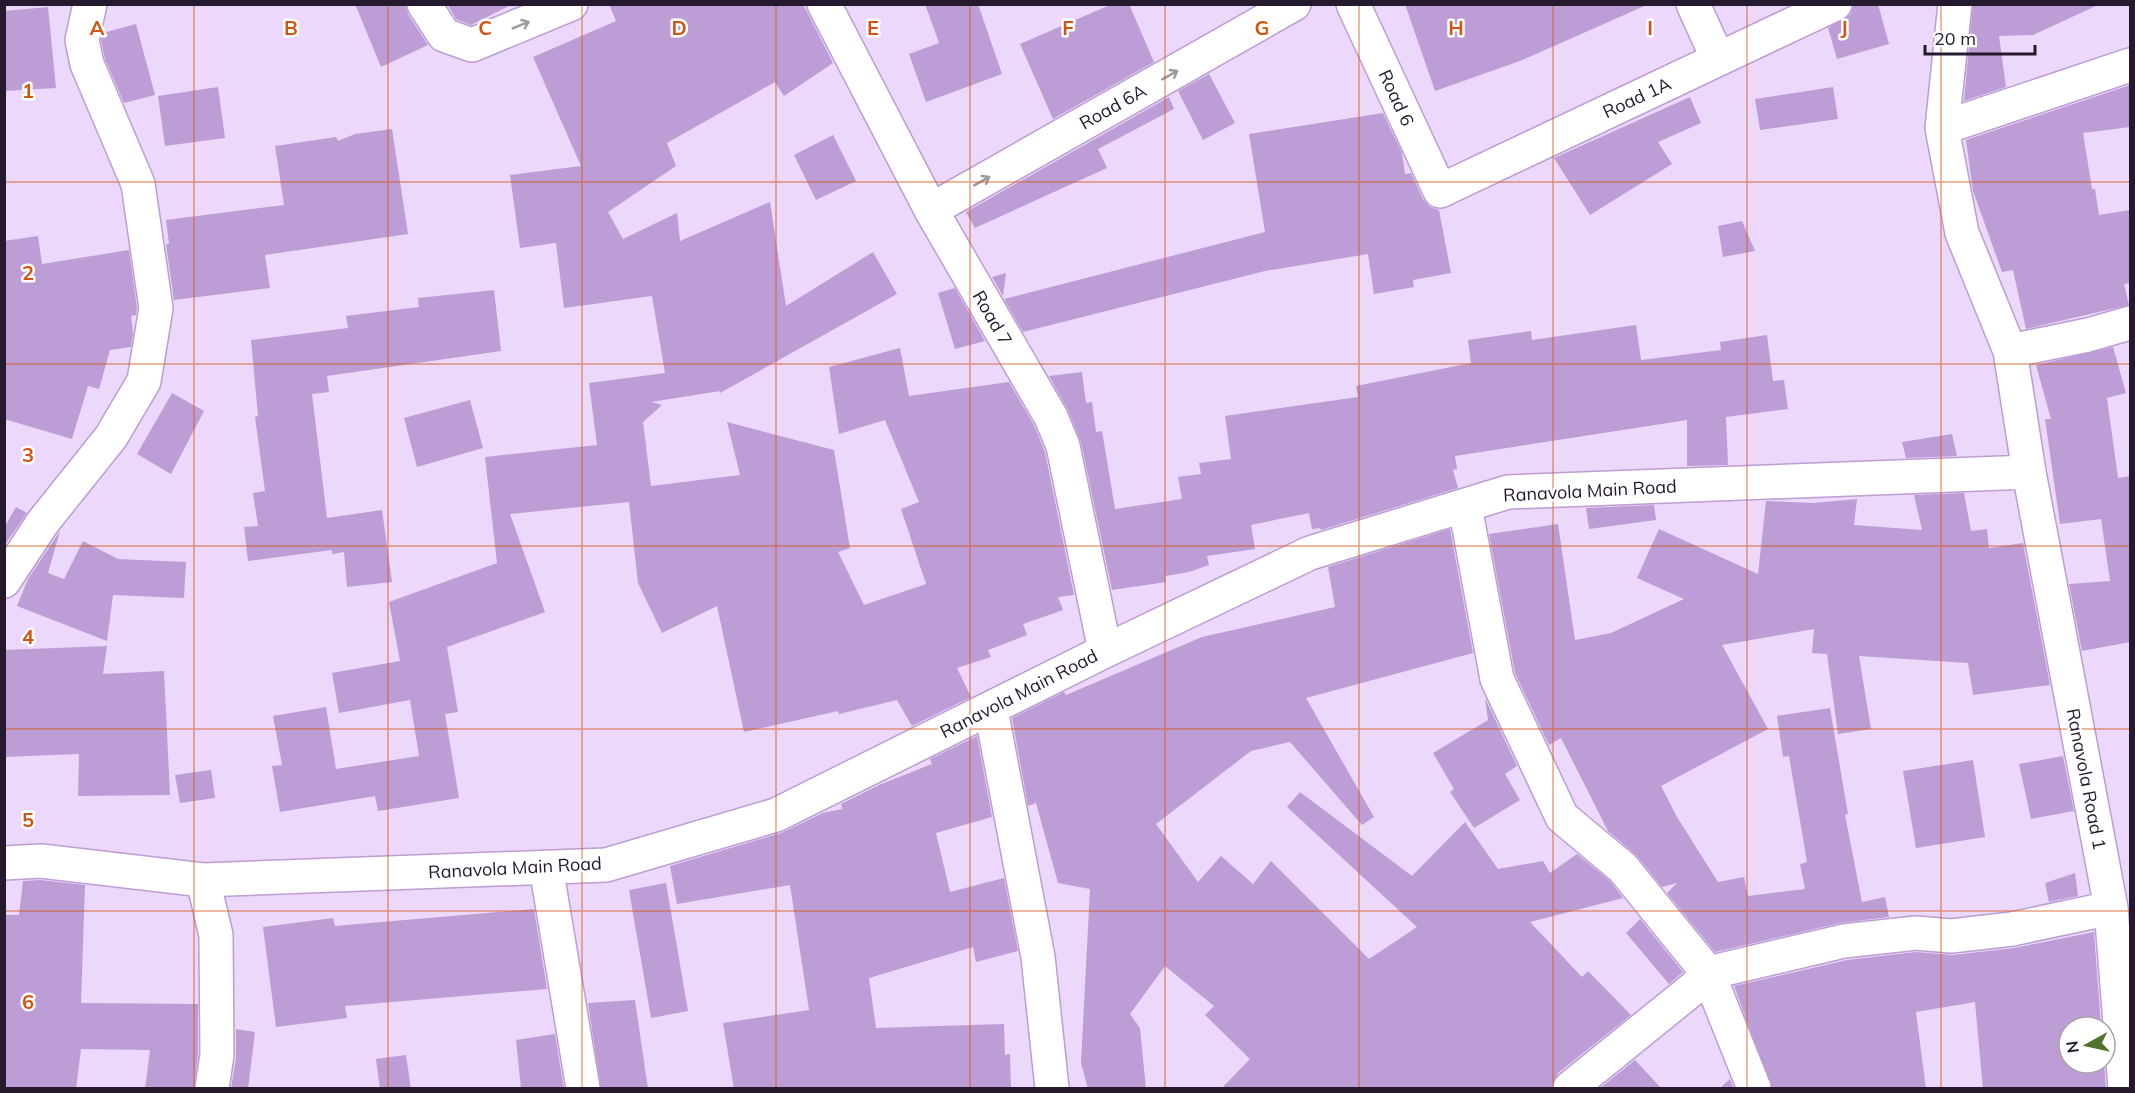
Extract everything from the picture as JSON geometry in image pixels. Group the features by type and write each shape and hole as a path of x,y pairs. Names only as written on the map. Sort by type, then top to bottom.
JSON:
{"street":[{"path":"4,581 44,522 111,437 144,381 156,308 138,184 87,64 81,40 90,4"},
{"path":"424,4 444,35 472,45 571,4"},
{"name":"Road 7","path":"824,4 931,210 1051,417 1063,446 1105,651"},
{"name":"Road 6A","path":"931,210 1294,4"},
{"name":"Road 6","path":"1353,4 1440,191"},
{"path":"1693,4 1718,59"},
{"name":"Road 1A","path":"1440,191 1835,4"},
{"name":"Ranavola Road 1","path":"1955,4 1942,128 1962,233 2010,351 2029,472 2111,908 2126,1089"},
{"path":"1942,128 2130,65"},
{"path":"2010,351 2088,335 2130,323"},
{"name":"Ranavola Main Road","path":"4,863 41,861 203,880 606,865 776,815 991,710 1105,651 1310,553 1508,492 2029,472"},
{"path":"1465,506 1497,679 1562,817 1623,867 1708,973 1754,1089"},
{"path":"991,710 1038,957 1052,1089"},
{"path":"546,867 583,1089"},
{"path":"203,880 216,935 217,1055 212,1089"},
{"path":"1570,1089 1695,987 1708,973 1844,941 1916,933 1951,936 2012,929 2111,908"}],"building":[{"path":"355,4 405,4 408,14 428,45 381,67"},
{"path":"447,4 513,4 471,25 456,19"},
{"path":"609,4 803,4 833,63 784,96 775,82 667,143 676,166 608,212 623,239 677,213 680,241 770,202 786,306 873,252 897,294 720,393 720,391 651,402 662,405 643,422 651,486 740,475 727,422 834,450 850,548 838,552 864,605 926,584 901,509 919,502 885,420 839,434 829,367 900,348 909,396 1009,382 1034,425 1045,452 1074,595 1058,597 1063,610 1023,624 1027,635 988,650 991,657 957,668 971,697 912,726 897,700 839,714 838,711 744,732 717,606 662,633 638,583 629,502 510,514 545,612 447,647 458,712 445,714 459,798 378,811 375,796 280,812 272,766 282,765 273,716 326,707 336,769 419,756 410,700 339,713 332,673 400,661 389,602 497,563 485,457 597,445 589,383 665,373 652,296 564,308 556,243 520,248 510,175 581,166 533,57 616,21"},
{"path":"925,4 978,4 1002,74 926,102 909,54 939,43"},
{"path":"1112,4 1129,4 1154,62 1053,119 1020,44"},
{"path":"1405,4 1649,4 1520,61 1435,91"},
{"path":"1854,4 1878,4 1889,44 1837,59 1828,28 1850,15"},
{"path":"1973,4 2100,4 2033,35 1999,36 2006,87 1964,101"},
{"path":"48,7 56,88 4,91 4,11"},
{"path":"136,24 155,95 124,103 105,59 101,40 103,33"},
{"path":"1209,74 1235,123 1203,140 1178,91"},
{"path":"2130,85 2130,127 2083,133 2092,189 2095,189 2099,215 2130,210 2130,283 2124,284 2129,305 2026,329 2013,270 2002,272 1973,191 1966,140"},
{"path":"218,87 225,138 165,146 158,96"},
{"path":"1833,87 1838,119 1760,130 1755,99"},
{"path":"1169,97 1174,109 1098,149 1107,168 975,228 966,212"},
{"path":"1690,97 1701,123 1658,142 1672,164 1590,215 1554,158"},
{"path":"1383,113 1402,153 1405,174 1411,173 1423,199 1430,207 1439,210 1451,273 1413,280 1414,287 1374,294 1368,254 1265,271 1023,332 1004,299 1265,232 1249,134"},
{"path":"392,129 408,234 265,255 270,288 174,300 166,244 169,244 166,220 284,205 275,146 336,137 338,141 355,134"},
{"path":"833,135 856,181 816,200 794,155"},
{"path":"1742,221 1755,251 1723,257 1718,226"},
{"path":"38,236 42,264 129,250 137,308 136,315 131,316 133,333 131,347 110,350 99,389 88,386 72,439 4,419 4,241"},
{"path":"1006,273 1003,296 992,277"},
{"path":"955,288 985,341 955,349 938,293"},
{"path":"494,290 501,351 327,376 329,392 312,394 327,518 382,510 392,582 347,587 344,552 332,554 332,550 248,561 244,527 258,526 253,493 265,491 255,417 258,416 251,340 348,328 346,316 419,307 418,298"},
{"path":"1636,325 1641,360 1721,350 1720,342 1767,335 1773,381 1784,380 1788,409 1726,417 1728,465 1687,466 1687,420 1455,456 1457,469 1453,470 1458,488 1321,530 1320,528 1312,529 1309,513 1251,525 1255,549 1207,556 1209,565 1189,572 1165,576 1166,582 1112,590 1081,442 1068,410 1049,376 1082,372 1086,403 1092,402 1096,432 1102,431 1115,509 1182,499 1178,477 1201,474 1199,463 1231,459 1225,416 1358,397 1356,386 1471,363 1468,340 1531,331 1532,340"},
{"path":"2113,347 2126,393 2107,398 2118,478 2130,476 2130,642 2082,651 2069,584 2110,581 2101,519 2060,524 2045,419 2051,419 2036,365"},
{"path":"172,393 204,411 171,474 137,454"},
{"path":"470,400 483,448 417,467 404,418"},
{"path":"1952,434 1957,456 1906,458 1902,442"},
{"path":"1964,493 1971,531 1987,529 1989,548 2023,543 2050,685 1973,695 1968,663 1859,656 1871,729 1838,734 1827,654 1812,653 1814,629 1722,645 1768,729 1661,786 1677,817 1718,882 1744,877 1748,896 1805,889 1800,864 1807,862 1789,756 1783,757 1777,716 1830,708 1848,814 1845,815 1862,902 1885,897 1889,917 1840,923 1715,952 1667,893 1677,883 1662,887 1637,856 1608,831 1561,738 1549,745 1515,673 1489,534 1558,524 1575,640 1611,633 1684,599 1637,578 1659,529 1758,574 1766,501 1814,503 1857,499 1854,525 1922,530 1914,495"},
{"path":"1654,505 1656,520 1589,529 1586,508"},
{"path":"16,507 27,513 4,546 4,528"},
{"path":"1450,529 1473,653 1306,698 1374,817 1362,825 1290,742 1251,751 1156,824 1198,882 1221,856 1253,884 1271,861 1369,959 1417,927 1287,807 1300,792 1412,876 1465,822 1498,869 1543,861 1550,873 1577,854 1610,881 1623,898 1530,922 1582,977 1588,971 1631,1015 1558,1073 1552,1089 1221,1089 1250,1059 1205,1015 1214,1006 1165,966 1130,1014 1140,1028 1146,1089 1088,1089 1081,1063 1090,889 1058,883 1036,803 1028,806 1012,718 1064,692 1066,695 1202,637 1335,607 1328,567"},
{"path":"60,531 48,573 64,579 83,541 118,559 186,562 184,598 113,595 107,641 17,606 28,579"},
{"path":"107,646 103,674 164,671 170,795 78,796 79,754 4,757 4,650"},
{"path":"1485,698 1517,766 1505,774 1520,800 1474,828 1450,792 1454,789 1433,753 1488,720"},
{"path":"977,736 992,817 936,833 950,892 1004,878 1018,951 976,962 973,947 869,978 876,1028 1004,1024 1005,1055 1010,1054 1011,1089 734,1089 723,1023 809,1010 790,885 677,904 670,866 781,833 823,813 842,809 841,804 879,785 932,764 930,759"},
{"path":"2063,756 2074,811 2031,819 2019,764"},
{"path":"1973,760 1985,837 1916,848 1903,771"},
{"path":"211,770 215,798 180,803 175,775"},
{"path":"2075,873 2078,896 2049,902 2045,883"},
{"path":"40,880 85,885 81,1003 198,1004 198,1054 194,1089 145,1089 150,1050 81,1049 76,1089 4,1089 4,915 19,915 23,881"},
{"path":"666,883 688,1011 651,1018 629,890"},
{"path":"534,909 547,989 345,1006 347,1018 276,1027 263,927 333,918 335,926"},
{"path":"1640,919 1683,972 1669,984 1626,933"},
{"path":"2094,932 2100,1015 2057,1015 2057,1075 2105,1075 2106,1089 1983,1089 1975,1002 1916,1012 1926,1089 1772,1089 1734,986 1847,960 1916,952 1953,955 2014,948"},
{"path":"635,1000 648,1089 601,1089 588,1003"},
{"path":"236,1029 255,1032 248,1089 231,1089 236,1058"},
{"path":"555,1034 564,1089 521,1089 516,1040"},
{"path":"406,1055 411,1089 380,1089 376,1059"},
{"path":"1635,1060 1662,1089 1599,1089"},
{"path":"1730,1079 1734,1089 1719,1089"}]}
